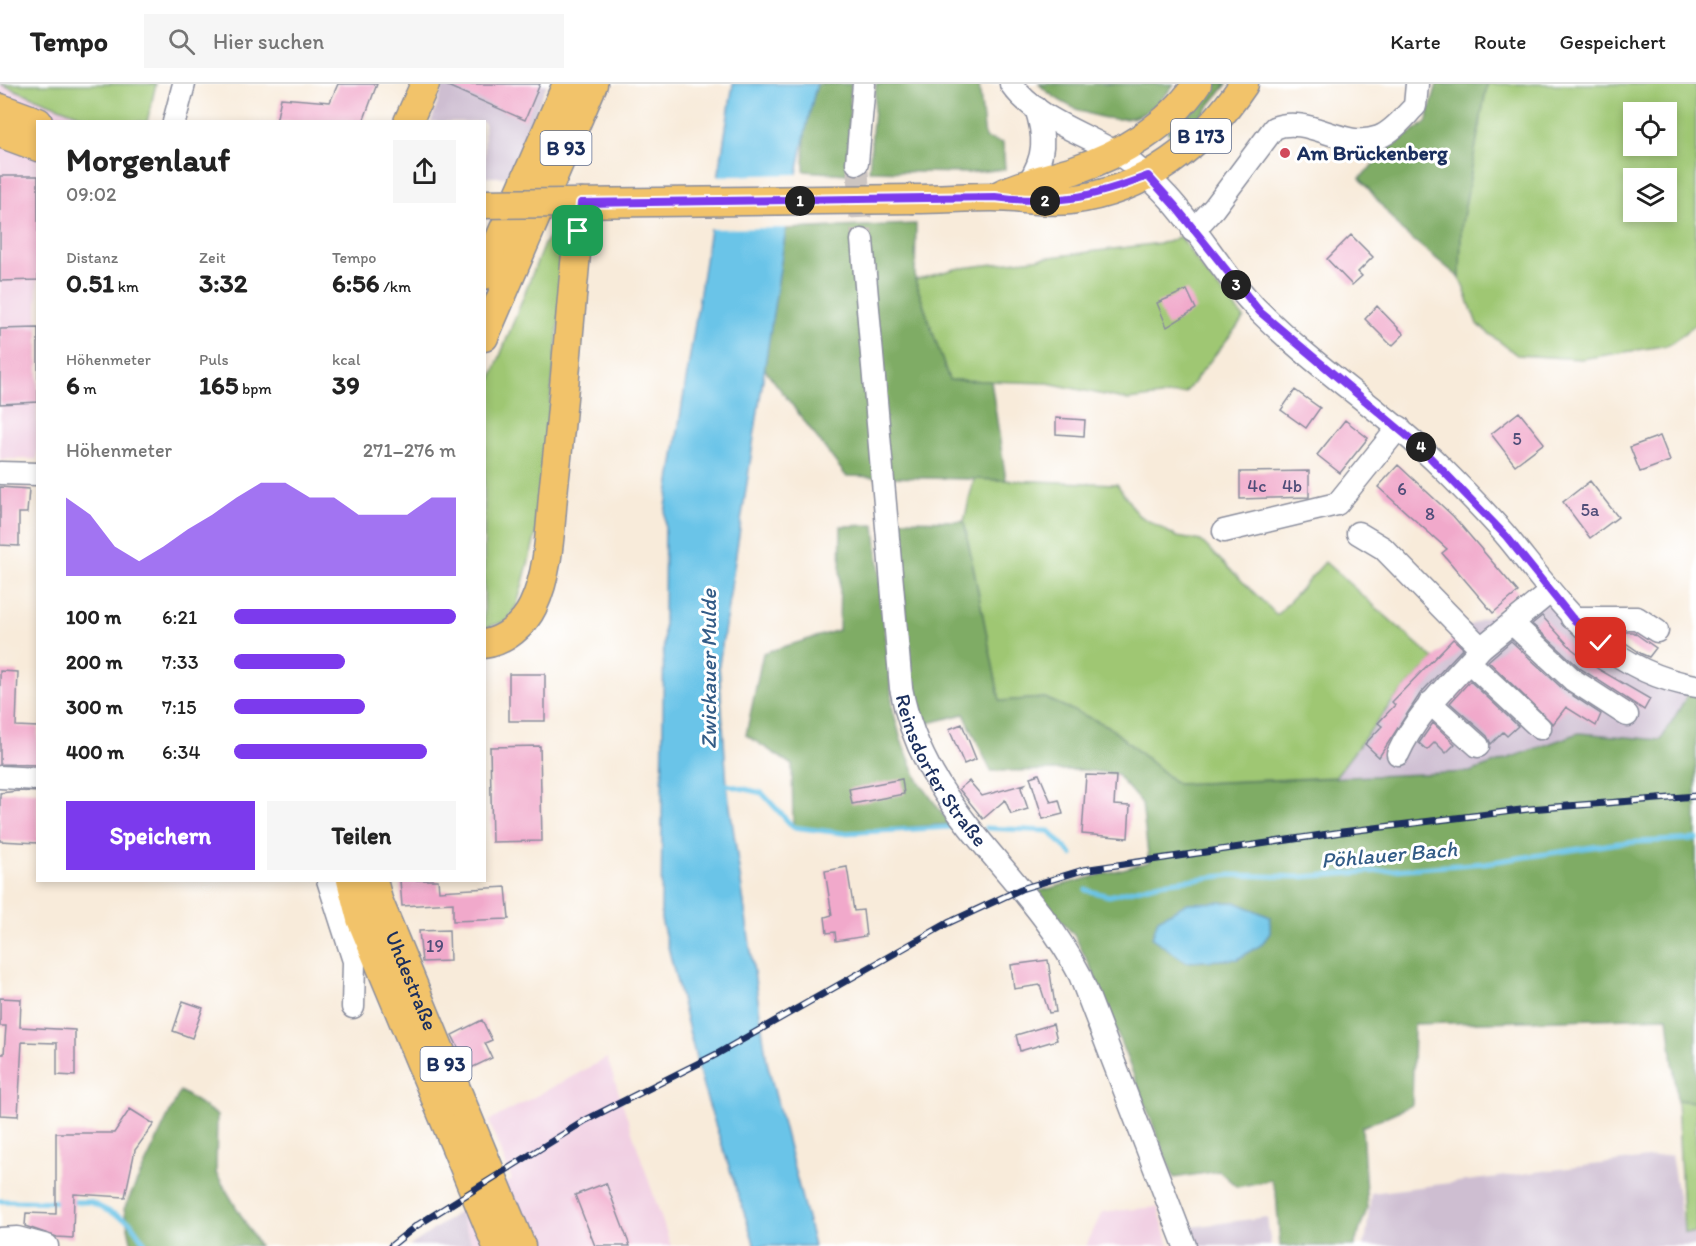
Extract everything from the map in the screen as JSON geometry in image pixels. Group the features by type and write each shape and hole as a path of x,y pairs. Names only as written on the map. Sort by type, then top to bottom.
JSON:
{"main road":[{"path":"409,120 425,84"},
{"name":"B 93","path":"486,270 567,84"},
{"name":"B 93","path":"486,333 593,84"},
{"name":"B 173","path":"995,197 1028,183 1086,166 1116,152 1163,121 1197,84"},
{"name":"B 173","path":"486,204 995,197 1024,201 1070,200 1148,176 1180,156 1209,129 1244,84"},
{"path":"0,108 36,121"},
{"path":"0,133 36,146"},
{"path":"486,644 496,642 516,629 532,608 541,582 556,474 581,203"},
{"name":"Uhdestraße","path":"352,882 361,919 497,1246"},
{"name":"Uhdestraße","path":"374,882 382,910 521,1246"}],"street":[{"path":"175,120 184,84"},
{"path":"857,163 864,84"},
{"path":"1011,84 1036,108 1116,152 1148,176 1260,312 1297,346 1399,427 1506,536 1572,618 1601,643 1627,660 1655,674 1696,686"},
{"path":"1193,231 1214,208 1274,128 1299,123 1343,138 1361,141 1381,136 1414,106 1417,84"},
{"path":"1028,183 1041,162 1043,150 1042,127 1036,108"},
{"name":"Reinsdorfer Straße","path":"862,240 901,688 906,715 932,777 954,810 1065,945 1080,975 1185,1246"},
{"path":"1224,531 1337,504 1399,427"},
{"path":"0,473 36,474"},
{"path":"1358,533 1383,548 1540,728"},
{"path":"1398,754 1408,732 1430,703 1475,655 1550,592"},
{"path":"1572,618 1637,618 1657,631"},
{"path":"1512,623 1573,680 1627,715"},
{"path":"1430,703 1478,746"},
{"path":"0,777 36,779"},
{"path":"329,882 354,961 353,1007"},
{"path":"0,1239 17,1238 47,1246"}],"shaded area":[{"path":"0,84 140,120 36,120 36,459 0,459"},
{"path":"444,84 547,84 508,177 486,177 486,120 432,120"},
{"path":"1539,591 1600,657 1653,687 1688,693 1661,740 1579,733 1470,772 1335,777 1392,702 1462,629"},
{"path":"607,1058 671,1246 473,1246 459,1212 512,1180 489,1121"},
{"path":"1671,1155 1684,1232 1696,1233 1696,1246 1362,1246 1366,1237 1371,1193"},
{"path":"1158,1207 1169,1246 1086,1246 1102,1212"},
{"path":"459,1212 473,1246 410,1246"},
{"path":"1267,1217 1271,1246 1199,1246 1191,1227"}],"green space":[{"path":"0,84 156,84 147,120 92,120"},
{"path":"817,84 851,84 847,174 804,171 805,125"},
{"path":"876,84 979,84 985,138 1003,143 1005,169 968,173 869,171"},
{"path":"1039,84 1174,84 1148,111 1132,118 1118,119 1074,108 1048,93"},
{"path":"1208,84 1227,84 1178,144 1167,131"},
{"path":"1437,84 1487,84 1461,228 1460,278 1401,230 1360,178 1394,144 1426,123"},
{"path":"1487,84 1696,84 1696,324 1669,345 1581,359 1517,355 1477,324 1460,278 1461,228"},
{"path":"916,224 915,280 949,380 991,381 1006,480 846,476 764,368 786,229"},
{"path":"550,235 560,244 566,256 536,534 517,605 507,621 486,627 486,392 544,244"},
{"path":"1180,236 1203,270 1244,318 1185,393 1128,400 1048,383 949,380 915,280 955,269 1168,242"},
{"path":"974,479 1117,484 1138,515 1177,537 1201,541 1277,615 1325,562 1434,659 1392,702 1335,777 1177,784 1108,726 1045,698 1000,701 964,521"},
{"path":"896,520 964,521 1000,701 1045,698 1108,726 1177,784 1470,772 1579,733 1661,740 1690,691 1696,693 1696,1102 1677,1100 1668,1017 1414,1024 1412,1105 1362,1127 1367,1209 1354,1246 1280,1246 1276,1192 1271,1180 1237,1187 1219,1171 1174,1178 1093,972 1074,935 1036,892 1149,862 1142,804 1116,774 1082,770 991,771 964,714 921,725 915,712"},
{"path":"875,525 893,710 901,740 918,780 950,824 842,833 793,827 792,765 746,735 763,653 839,630 841,526"},
{"path":"180,1091 217,1115 216,1173 259,1246 132,1246 124,1209"},
{"path":"1677,1100 1696,1102 1696,1233 1684,1233"}],"water":[{"name":"Zwickauer Mulde","path":"733,84 817,84 786,229 719,665 727,786 767,1062 814,1246 755,1246 704,1090 661,919 665,513"},
{"path":"1235,902 1270,917 1270,933 1261,945 1238,959 1186,962 1152,938 1158,919 1188,903"}],"pier":[{"path":"801,174 789,228 707,229 716,176"}],"building":[{"path":"338,84 377,84 364,120 276,120 281,98 330,102"},
{"path":"443,84 540,84 525,120"},
{"path":"0,176 36,176 36,280 0,281"},
{"path":"1351,235 1373,257 1358,272 1362,276 1352,285 1327,259"},
{"path":"1187,290 1196,309 1167,327 1157,303"},
{"path":"1377,306 1404,334 1392,346 1365,319"},
{"path":"36,328 36,402 0,404 0,329"},
{"path":"1295,390 1320,408 1306,428 1281,410"},
{"path":"1519,412 1544,443 1515,465 1491,434"},
{"path":"1056,418 1085,420 1084,436 1056,434"},
{"path":"1345,420 1368,438 1340,473 1317,455"},
{"path":"1660,436 1670,461 1640,472 1630,447"},
{"path":"1398,465 1453,516 1518,592 1493,613 1442,553 1447,549 1378,487"},
{"path":"1309,471 1309,497 1240,499 1240,472"},
{"path":"1590,481 1618,517 1590,538 1563,502"},
{"path":"0,487 29,489 27,513 19,513 19,546 0,545"},
{"path":"1542,616 1572,649 1598,669 1650,699 1644,710 1581,669 1532,624"},
{"path":"1622,632 1633,632 1656,648 1649,657 1642,654 1617,637"},
{"path":"1453,639 1463,648 1420,694 1379,757 1365,744 1382,726 1378,723 1395,705 1392,702"},
{"path":"1511,641 1564,690 1601,714 1596,726 1566,707 1553,724 1488,661"},
{"path":"0,671 18,672 16,726 36,727 36,765 0,764"},
{"path":"509,674 545,674 545,721 509,721"},
{"path":"1470,681 1518,726 1507,736 1503,732 1491,744 1487,736 1450,703"},
{"path":"1433,723 1455,744 1446,753 1435,742 1427,750 1419,743"},
{"path":"962,724 976,759 964,764 949,729"},
{"path":"540,746 542,841 492,842 490,747"},
{"path":"1039,774 1051,802 1059,800 1063,814 1043,819 1030,777"},
{"path":"1086,775 1116,776 1114,805 1130,806 1128,838 1082,834"},
{"path":"902,779 904,794 852,804 849,789"},
{"path":"969,781 982,796 1025,784 1021,788 1028,809 1011,814 1005,800 983,819 959,789"},
{"path":"36,792 36,843 0,841 0,793"},
{"path":"847,867 854,911 863,910 866,936 836,941 835,932 827,933 825,917 832,915 825,871"},
{"path":"400,882 438,882 439,891 506,887 509,919 453,921 453,903 402,906"},
{"path":"449,930 450,961 422,962 419,931"},
{"path":"1048,960 1056,1012 1049,1013 1040,985 1014,989 1011,965"},
{"path":"0,998 21,999 20,1027 75,1030 75,1076 57,1075 57,1043 22,1042 18,1116 0,1115 0,1054 4,1054 6,1026 0,1026"},
{"path":"183,1001 203,1008 192,1038 173,1031"},
{"path":"482,1020 492,1040 485,1043 492,1058 469,1069 452,1035"},
{"path":"1053,1024 1057,1040 1020,1051 1016,1035"},
{"path":"130,1109 154,1124 135,1150 125,1197 74,1194 73,1238 57,1237 25,1226 26,1213 56,1214 56,1133 114,1133"},
{"path":"606,1183 630,1246 595,1246 575,1195"}],"waterway":[{"name":"Pöhlauer Bach","path":"723,784 762,793 793,827 842,833 951,827"},
{"name":"Pöhlauer Bach","path":"986,828 1049,831 1072,855"},
{"name":"Pöhlauer Bach","path":"1086,890 1109,896 1160,883 1232,875 1301,877 1485,863 1619,843 1696,839"},
{"path":"0,1201 90,1202 130,1222 147,1246"}],"tunnel":[{"path":"857,163 862,240"}],"railway":[{"path":"391,1246 416,1226 586,1120 717,1054 948,923 1021,889 1083,870 1342,832 1529,809 1696,796"}],"place":[{"name":"Am Brückenberg","path":"1285,153"}],"route":[{"path":"578,231 581,203 995,197 1024,201 1070,200 1117,188 1148,176 1260,312 1297,346 1399,427 1419,446 1506,536 1572,618 1601,643"}]}
